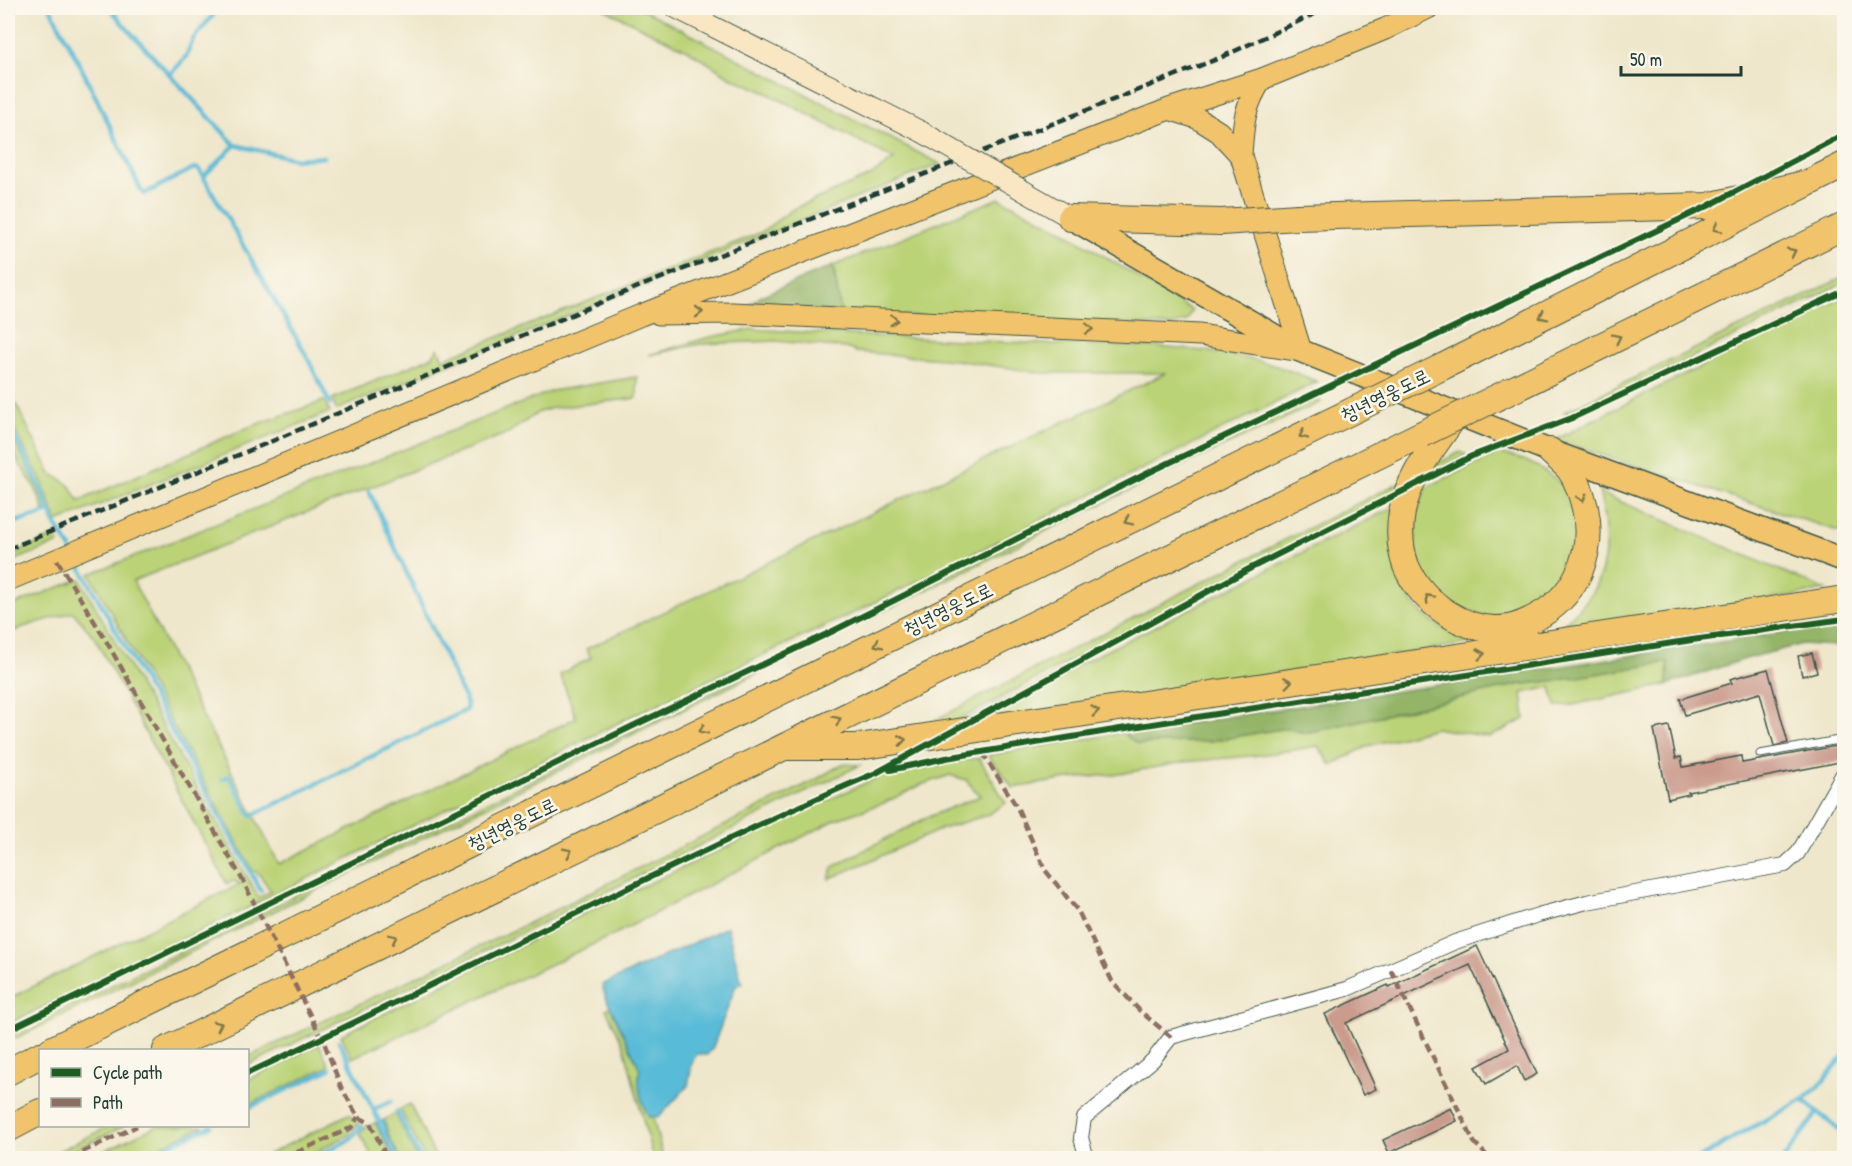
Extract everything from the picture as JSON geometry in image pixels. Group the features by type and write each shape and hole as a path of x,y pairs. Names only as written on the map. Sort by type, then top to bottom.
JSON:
{"highway":[{"name":"청년영웅도로","path":"53,1049 1442,367 1845,165"},
{"path":"1071,218 1221,222 1298,217 1708,206 1804,184"},
{"path":"1071,218 1301,351 1550,451 1845,560"},
{"path":"168,1049 781,747 1430,437 1453,419 1845,226"},
{"path":"1430,437 1424,461 1410,487 1402,511 1400,540 1404,558 1420,588 1437,606 1460,621 1486,629 1509,628 1530,621 1547,611 1563,598 1576,580 1584,561 1587,520 1581,492 1570,470 1550,451"},
{"path":"781,747 858,747 1845,599"},
{"path":"8,1072 39,1056"},
{"path":"8,1129 39,1113"}],"main road":[{"path":"676,8 922,132 1071,218"},
{"path":"8,580 641,315 1169,109 1262,79 1385,29 1428,8"},
{"path":"641,315 732,313 1200,334 1301,351 1241,156 1243,124 1248,105 1262,79"},
{"path":"1169,109 1197,118 1219,132 1241,156"}],"street":[{"path":"1087,1158 1081,1138 1084,1119 1152,1060 1172,1036 1347,989 1455,942 1538,915 1587,902 1785,865 1798,853 1845,772"}],"lane":[{"path":"1760,754 1845,739"}],"green space":[{"path":"602,8 640,8 940,164 336,410 332,399 432,357 438,348 443,359 760,233 793,209 870,176 894,159 769,94 730,77 689,51"},
{"path":"999,198 1060,229 1192,310 1187,321 1171,326 841,313 833,266"},
{"path":"833,266 841,313 750,304 763,295"},
{"path":"1844,277 1844,283 1570,417 1564,412"},
{"path":"1844,296 1844,533 1555,440 1591,421"},
{"path":"753,329 1185,349 1253,360 1286,369 1317,382 868,606 630,717 274,895 8,1024 8,999 240,884 234,881 227,884 94,637 73,612 23,627 8,634 8,607 80,579 259,898 271,891 259,874 253,871 90,574 552,391 637,377 637,398 553,408 539,412 508,433 133,581 279,864 576,718 560,674 591,658 586,649 1166,373 1043,373 955,360 857,352 846,348 776,341 700,344 649,355 706,338"},
{"path":"8,388 51,474 68,484 79,501 249,427 324,401 330,412 57,522 43,484 8,417"},
{"path":"1313,399 1321,402 1158,476 8,1042 8,1036 835,632 1157,471"},
{"path":"8,429 40,491 47,509 44,511 36,491 13,453"},
{"path":"1460,452 1467,455 1246,568 923,739 908,734 1247,559"},
{"path":"1499,453 1524,460 1554,478 1567,490 1583,524 1569,582 1504,624 1440,600 1419,565 1415,548 1416,515 1427,487"},
{"path":"1599,491 1826,590 1542,637 1563,624 1579,609 1592,593 1600,576 1606,537"},
{"path":"1396,506 1397,565 1409,598 1437,625 1475,642 955,726"},
{"path":"55,536 59,543 8,563 8,556"},
{"path":"1834,625 1836,646 1802,644 1745,659 1667,685 1668,662 1516,685 1305,733 1286,728 1210,741 1138,744 1122,733"},
{"path":"1668,662 1667,685 1573,705 1556,706 1551,687 1522,693 1525,719 1490,737 1435,728 1368,746 1331,765 1318,746 1261,755 1184,762 1119,774 1013,788 988,755 1122,733 1138,744 1210,741 1286,728 1305,733 1516,685"},
{"path":"979,758 1006,803 987,815 942,829 829,879 833,867 849,858 928,817 980,796 966,780 950,775 921,785 884,803 837,819 617,933 352,1058 341,1035 598,907 878,777"},
{"path":"842,764 860,765 594,898 249,1065 249,1057 527,924 817,779"},
{"path":"610,1007 640,1069 649,1117 653,1117 663,1158 653,1158 624,1046 606,1009"},
{"path":"319,1044 329,1066 249,1105 249,1079"},
{"path":"410,1104 436,1158 425,1158 400,1109"},
{"path":"395,1113 417,1158 400,1158 388,1135 384,1120"},
{"path":"349,1114 359,1123 347,1136 303,1158 261,1158"},
{"path":"376,1123 395,1158 373,1158 360,1134 365,1127"},
{"path":"108,1127 122,1127 58,1158 44,1158"},
{"path":"154,1127 202,1127 135,1158 89,1158"}],"water":[{"path":"727,927 742,983 736,985 713,1047 707,1055 697,1054 692,1063 688,1086 659,1117 649,1117 640,1093 640,1069 602,985"},
{"path":"384,1120 388,1135 400,1158 395,1158 376,1123"}],"building":[{"path":"1812,653 1817,672 1802,676 1798,656"},
{"path":"1768,669 1788,743 1774,746 1760,693 1685,715 1680,699 1732,683 1730,679"},
{"path":"1669,726 1676,758 1681,757 1683,767 1741,756 1742,763 1842,745 1845,761 1688,792 1689,794 1668,799 1654,729"},
{"path":"1477,946 1537,1074 1524,1081 1517,1066 1486,1084 1476,1067 1509,1049 1470,965 1346,1023 1376,1089 1363,1095 1325,1014"},
{"path":"1451,1108 1457,1121 1389,1153 1383,1140"}],"waterway":[{"path":"50,8 141,190 144,194 194,168 199,169 305,353 330,404"},
{"path":"110,8 235,145 203,177"},
{"path":"170,74 186,57 193,39 219,8"},
{"path":"235,145 296,159 324,157"},
{"path":"8,423 42,490 54,522 71,549"},
{"path":"222,779 229,776 251,816 466,710 467,704 369,491"},
{"path":"8,524 50,512"},
{"path":"76,559 261,891"},
{"path":"339,1041 382,1127"},
{"path":"1700,1158 1803,1100 1819,1086 1844,1056"},
{"path":"249,1108 330,1069"},
{"path":"1803,1100 1844,1134"},
{"path":"374,1109 391,1101"},
{"path":"397,1111 420,1158"},
{"path":"1784,1158 1818,1112"},
{"path":"313,1158 349,1140 362,1126"},
{"path":"141,1158 209,1127"}],"railway":[{"path":"8,549 258,447 623,293 1222,57 1327,8"}],"marked path":[{"path":"57,560 105,639 242,879 325,1045 341,1087 358,1117 370,1123 387,1158"},
{"path":"982,752 1017,807 1045,870 1078,911 1112,981 1140,1011 1171,1037"},
{"path":"1391,970 1474,1142 1489,1158"},
{"path":"284,1158 351,1128 358,1117"},
{"path":"70,1158 135,1127"}],"cycle path":[{"path":"8,1030 829,633 1154,470 1708,206 1844,134"},
{"path":"249,1073 698,854 876,773 1249,569 1472,456 1572,418 1844,291"},
{"path":"890,770 946,758 1120,729 1692,640 1844,619"}]}
